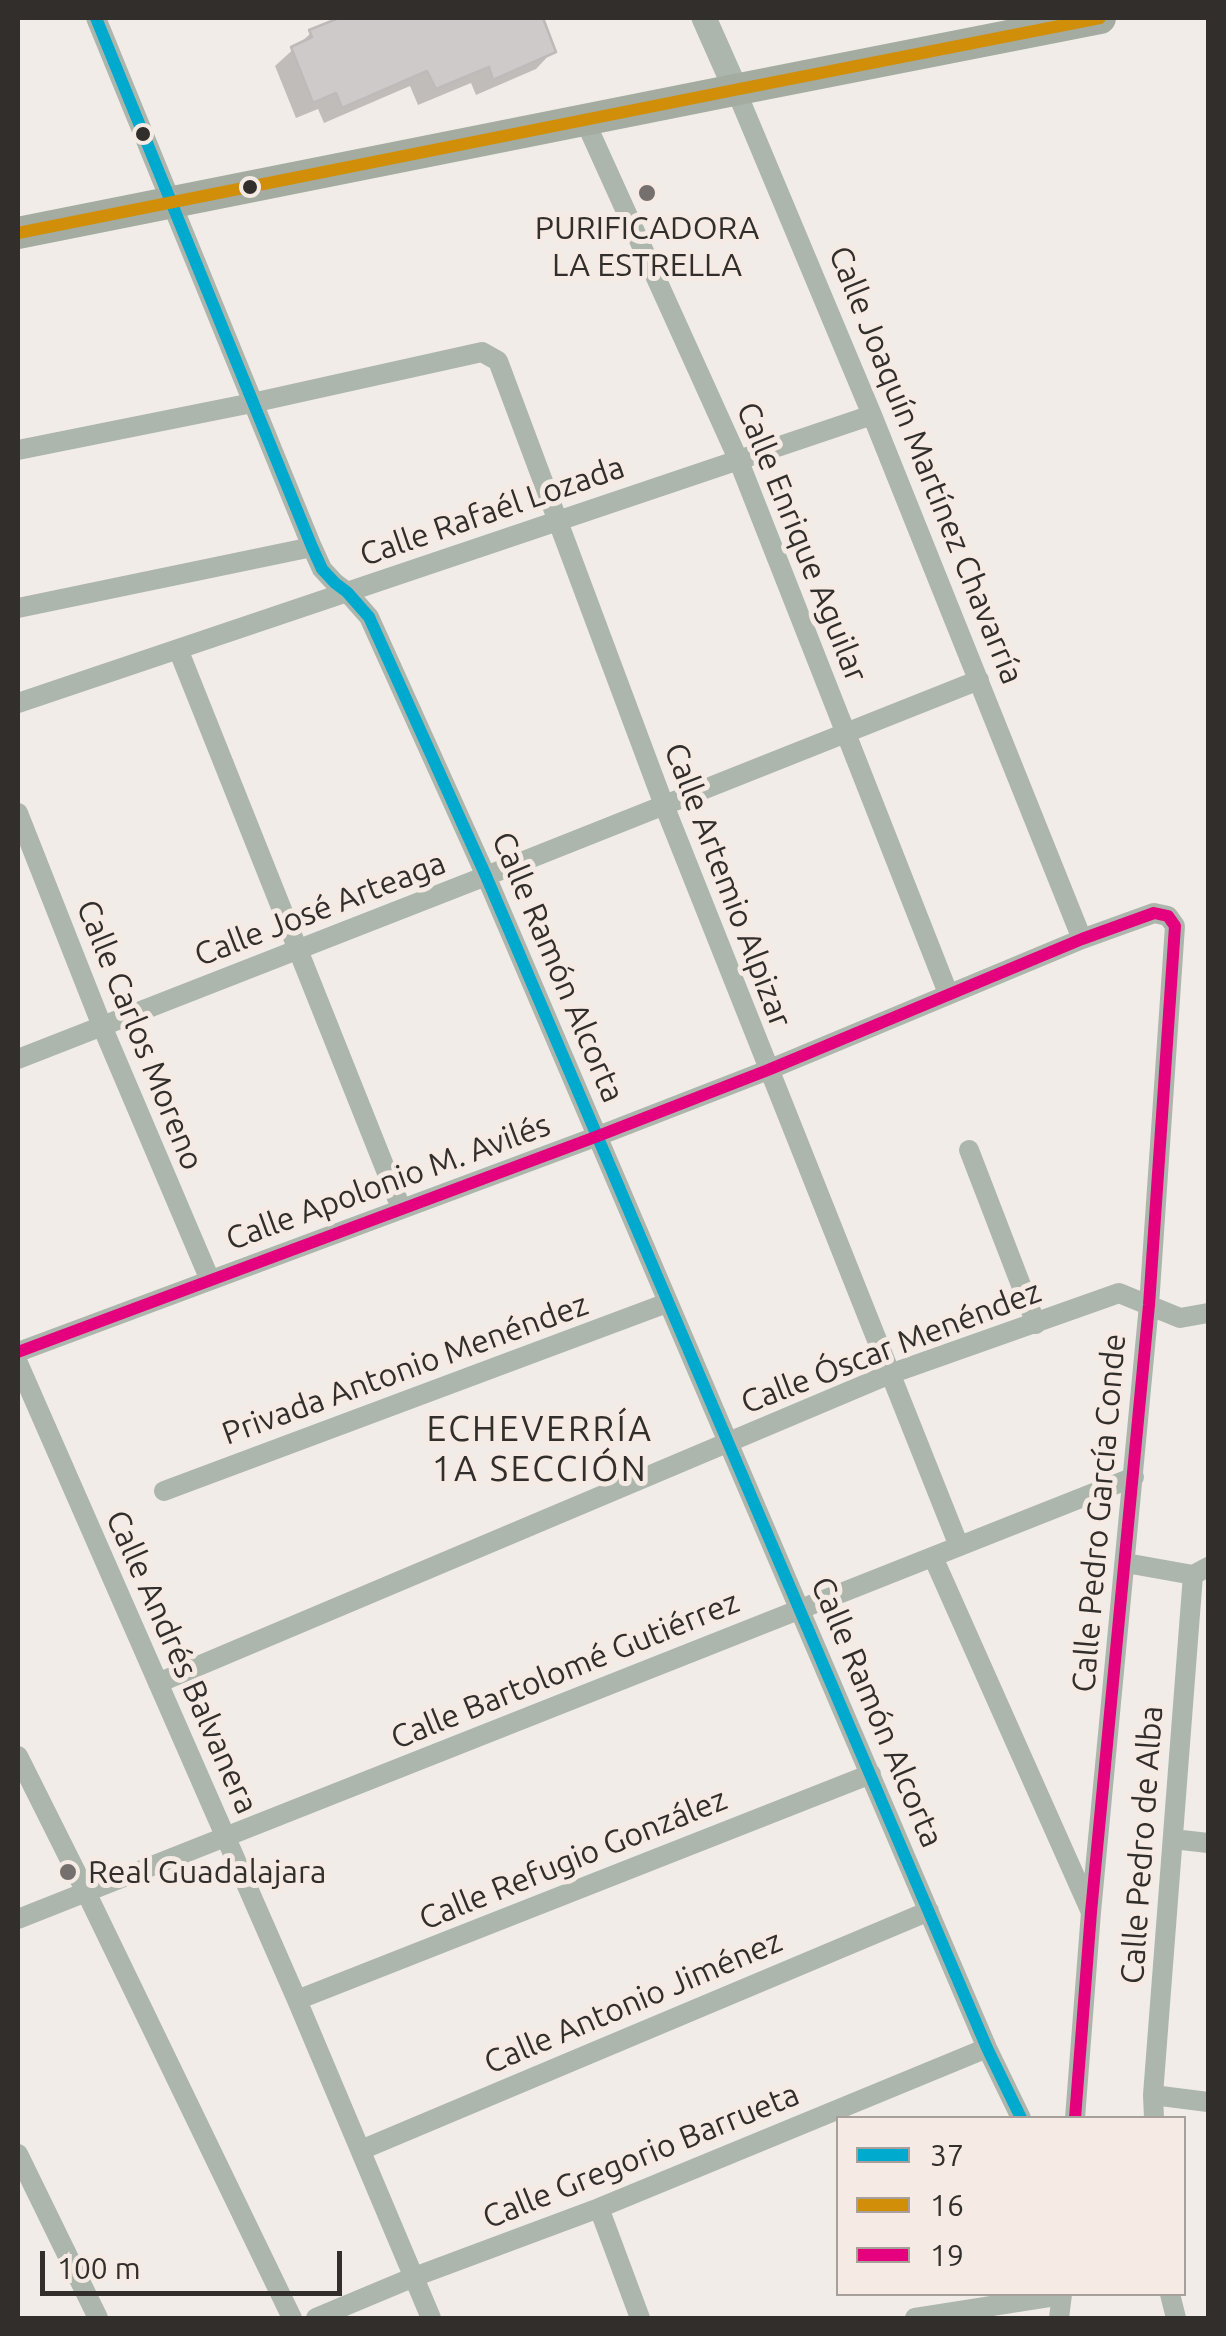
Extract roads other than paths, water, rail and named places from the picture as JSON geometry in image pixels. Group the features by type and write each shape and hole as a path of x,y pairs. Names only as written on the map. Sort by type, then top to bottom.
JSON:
{"main road":[{"path":"18,233 586,121 973,30 1100,18"}],"street":[{"name":"Calle Ramón Alcorta","path":"96,18 312,547 322,569 369,617 486,876 1020,2116"},
{"name":"Calle Joaquín Martínez Chavarría","path":"704,18 872,414 1082,939"},
{"name":"Calle Enrique Aguilar","path":"586,121 738,460 948,993"},
{"name":"Calle Artemio Alpizar","path":"252,404 482,352 501,365 664,806 958,1546"},
{"path":"18,450 252,404"},
{"name":"Calle Rafaél Lozada","path":"18,703 872,414"},
{"path":"18,608 312,547"},
{"path":"178,649 402,1208"},
{"name":"Calle José Arteaga","path":"18,1059 979,680"},
{"name":"Calle Carlos Moreno","path":"18,812 102,1026 210,1280"},
{"name":"Calle Apolonio M. Avilés","path":"18,1352 598,1136 1082,939 1154,913 1168,916"},
{"name":"Calle Pedro García Conde","path":"1075,2116 1149,1305 1175,926 1168,916"},
{"path":"969,1150 1036,1324"},
{"name":"Calle Óscar Menéndez","path":"158,1683 890,1374 1119,1293 1180,1318 1208,1313"},
{"name":"Privada Antonio Menéndez","path":"164,1492 668,1304"},
{"name":"Calle Andrés Balvanera","path":"18,1362 297,2000 431,2318"},
{"name":"Calle Bartolomé Gutiérrez","path":"18,1919 1134,1477"},
{"path":"933,1557 1091,1912"},
{"path":"1126,1563 1201,1571"},
{"name":"Calle Pedro de Alba","path":"1154,2116 1173,1839 1201,1571"},
{"path":"18,1756 292,2318"},
{"name":"Calle Refugio González","path":"297,2000 872,1774"},
{"path":"1173,1839 1208,1843"},
{"name":"Calle Antonio Jiménez","path":"361,2150 929,1910"},
{"name":"Calle Gregorio Barrueta","path":"316,2318 599,2208 988,2048"},
{"path":"1153,2096 1208,2102"},
{"path":"18,2154 98,2318"},
{"path":"599,2208 640,2318"},
{"path":"914,2318 1050,2296"}],"place":[{"name":"PURIFICADORA LA ESTRELLA","path":"647,193"},
{"name":"Real Guadalajara","path":"68,1872"}],"district":[{"name":"ECHEVERRÍA 1A SECCIÓN","path":"540,1449"}]}
